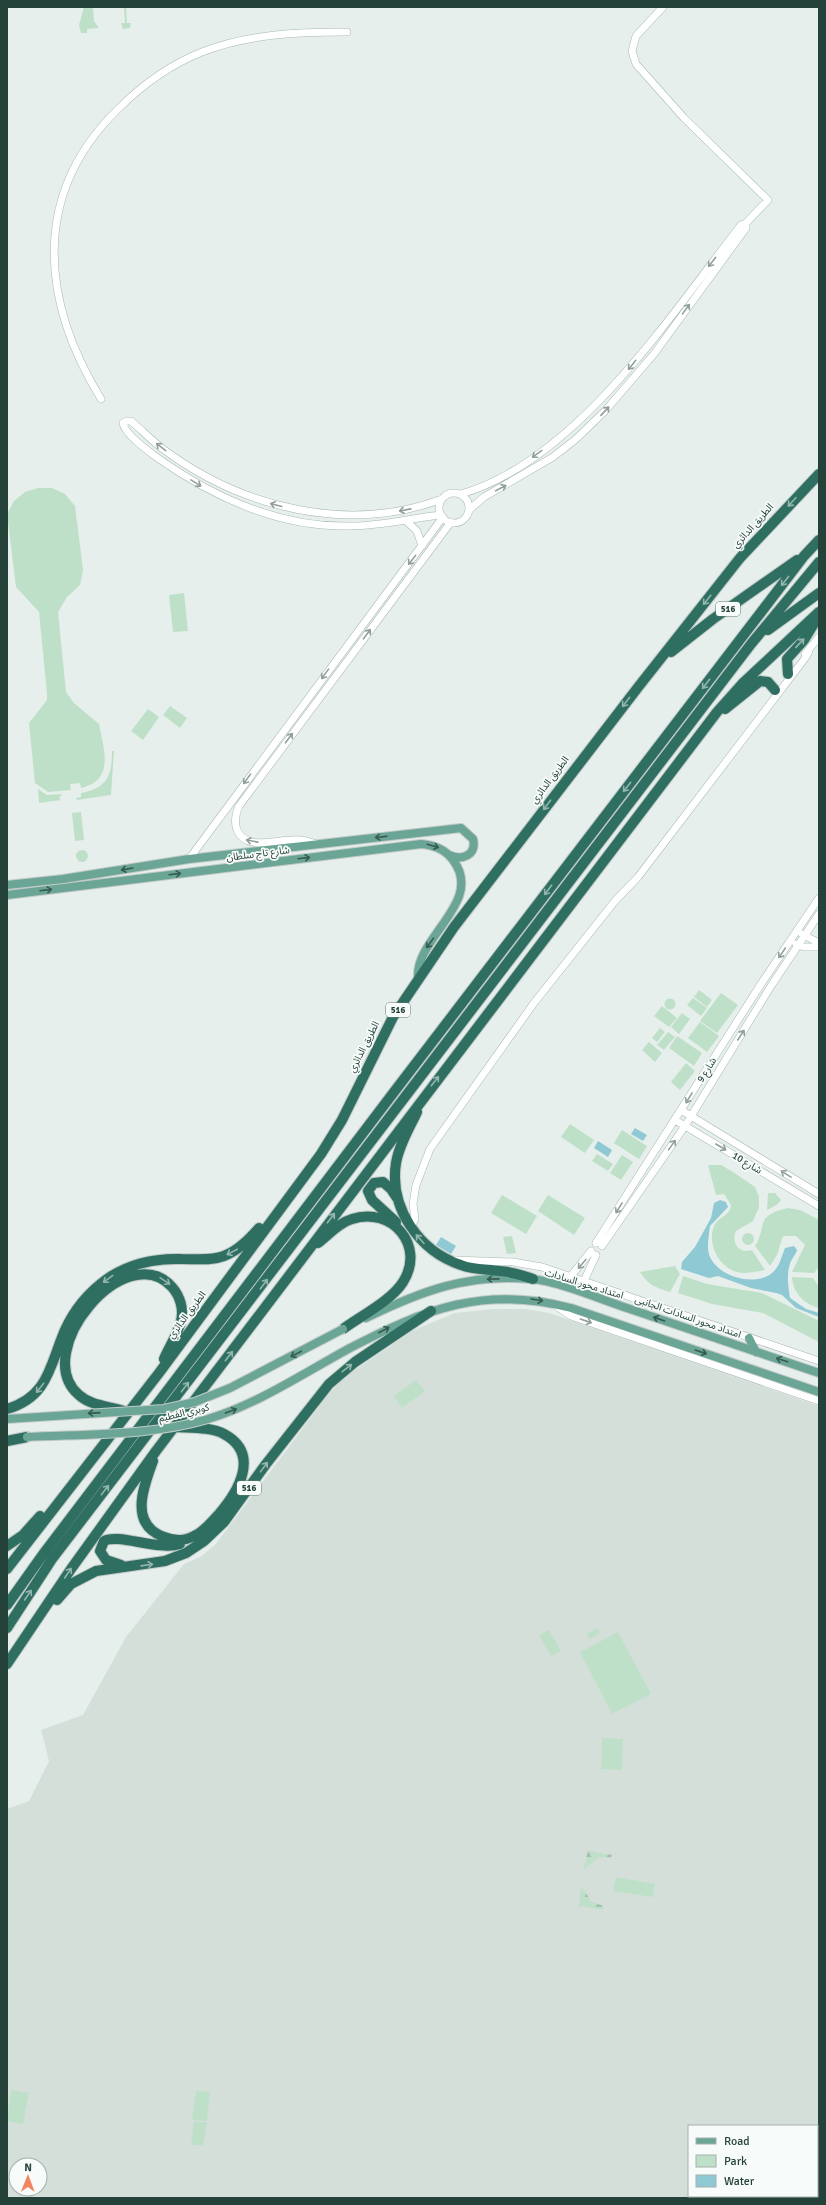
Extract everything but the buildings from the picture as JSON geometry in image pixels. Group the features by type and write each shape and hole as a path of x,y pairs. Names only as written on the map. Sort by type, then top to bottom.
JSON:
{"highway":[{"name":"الطريق الدائري","path":"7,1569 159,1373 332,1138 393,1017 418,978 559,789 654,666 740,558 819,474"},
{"name":"516","path":"7,1605 44,1553 176,1377 804,556 819,540"},
{"name":"516","path":"654,666 713,619 804,556"},
{"path":"7,1628 52,1559 751,644 819,562"},
{"path":"751,644 791,611 819,593"},
{"name":"516","path":"7,1664 40,1614 156,1451 425,1094 717,712 742,684 819,612"},
{"path":"788,674 787,659 804,640 819,612"},
{"path":"717,712 729,707 760,681 768,682 775,690"},
{"name":"516","path":"425,1094 399,1153 395,1172 398,1200 410,1227 422,1242 440,1256 463,1266 501,1271 533,1279"},
{"path":"343,1329 394,1292 403,1282 408,1272 410,1259 406,1240 390,1215 369,1196 370,1186 374,1183 384,1182 391,1189 398,1200"},
{"name":"516","path":"7,1409 28,1400 41,1388 49,1373 71,1319 84,1300 107,1279 126,1268 148,1261 169,1258 217,1258 231,1253 244,1244 290,1196"},
{"name":"516","path":"305,1253 340,1225 352,1219 364,1216 378,1217 390,1221 400,1229"},
{"name":"516","path":"124,1411 92,1403 74,1390 65,1371 67,1349 80,1318 105,1291 130,1276 146,1274 155,1275 169,1283 175,1290 181,1305 182,1313 178,1329 159,1373"},
{"name":"516","path":"40,1614 80,1578 105,1568 165,1562 186,1553 204,1541 232,1512 266,1464 329,1384 355,1362 431,1311"},
{"name":"516","path":"156,1451 142,1496 141,1511 145,1520 156,1533 168,1539 179,1540 194,1536 208,1526 225,1507 236,1491 244,1472 243,1457 240,1450 230,1439 218,1431 176,1427"},
{"path":"7,1441 27,1437"},
{"name":"516","path":"7,1546 23,1535 51,1504 75,1482"},
{"path":"124,1567 109,1562 103,1557 100,1551 104,1541 112,1538 150,1545 171,1546 182,1544 194,1536"}],"main road":[{"name":"شارع تاج سلطان","path":"7,885 64,879 189,859 461,828 473,839 473,850 469,855 462,858 448,854 436,847 421,844 7,895"},
{"path":"418,978 419,966 423,954 453,912 460,891 461,881 457,866 448,854"},
{"name":"امتداد محور السادات","path":"343,1329 398,1302 441,1286 486,1279 533,1279 576,1291 819,1373"},
{"path":"431,1311 450,1305 491,1299 531,1300 551,1303 819,1392"},
{"name":"كوبري الفطيم","path":"7,1438 148,1431 176,1427 208,1419 237,1409 395,1324 431,1311"},
{"name":"كوبري الفطيم","path":"7,1419 164,1408 195,1402 230,1388 343,1329"},
{"path":"749,1338 756,1352"}],"street":[{"path":"663,7 636,36 632,47 634,59 642,71 684,118 768,200 746,223 741,225 630,366 590,410 552,442 519,466 482,487 461,494 452,493 442,499 406,510 362,515 319,514 281,506 242,494 218,483 163,449 131,421 127,420 123,424 125,429 134,438 176,471 238,504 287,519 334,526 366,526 442,516 451,522 464,520 469,510 484,497 552,457 576,439 605,411 654,354 746,228 746,223"},
{"path":"101,399 81,364 68,334 61,309 54,264 55,231 60,200 72,168 85,146 105,122 137,92 161,73 190,57 222,46 260,36 300,32 347,32"},
{"path":"461,494 468,500 469,510"},
{"path":"189,859 334,661 422,546 442,516 440,507 442,499"},
{"path":"406,521 417,531 422,546"},
{"path":"318,845 296,840 257,843 246,840 236,827 236,816 239,806 451,522"},
{"path":"713,776 775,690 809,651 819,637"},
{"path":"410,1227 415,1219 413,1204 416,1185 430,1148 534,1003 806,658 809,651"},
{"name":"شارع 9","path":"818,916 769,990 685,1126 599,1244 652,1156 761,984 819,898"},
{"path":"809,912 818,916"},
{"path":"797,931 819,943"},
{"path":"790,941 799,946 819,947"},
{"path":"761,984 769,990"},
{"name":"شارع 10","path":"681,1110 819,1194"},
{"name":"شارع 10","path":"675,1120 819,1206"},
{"path":"652,1156 660,1162"},
{"path":"571,1276 594,1253 584,1281"},
{"name":"امتداد محور السادات الجانبى","path":"440,1256 464,1261 498,1261 528,1264 571,1276 819,1361"},
{"path":"551,1303 571,1316 819,1401"}],"shaded area":[{"path":"493,1309 526,1309 549,1313 819,1406 819,2198 7,2198 7,1809 29,1801 49,1761 41,1730 83,1715 126,1637 184,1564 200,1557 215,1545 325,1399 342,1379 414,1330 455,1313"}],"green space":[{"path":"84,7 93,7 94,21 99,28 87,29 87,33 81,33 79,25"},
{"path":"124,7 126,7 127,23 131,23 130,28 123,29 121,23 125,23"},
{"path":"38,488 52,488 65,494 75,506 83,570 80,585 67,597 58,612 66,692 74,703 99,724 105,763 99,778 92,784 81,788 80,783 70,784 71,790 48,792 35,783 29,723 47,700 39,612 16,587 7,514 14,501 25,492"},
{"path":"184,593 188,631 173,632 169,595"},
{"path":"170,706 187,718 180,728 163,715"},
{"path":"148,709 159,717 143,740 131,731"},
{"path":"112,751 114,751 111,795 77,800 76,798 81,797 81,793 97,788 106,780 111,767"},
{"path":"38,789 47,795 62,794 59,798 61,800 39,803"},
{"path":"81,812 84,840 75,841 72,813"},
{"path":"82,850 86,852 88,856 86,860 82,862 78,860 76,856 78,852"},
{"path":"699,990 712,1000 707,1007 694,997"},
{"path":"721,993 738,1005 717,1033 700,1021"},
{"path":"693,998 707,1008 701,1016 687,1005"},
{"path":"668,999 672,999 674,1000 674,1008 668,1009 665,1006 665,1002"},
{"path":"662,1006 677,1018 669,1027 654,1016"},
{"path":"682,1013 690,1019 679,1034 671,1027"},
{"path":"700,1022 719,1036 707,1052 688,1038"},
{"path":"660,1028 665,1032 657,1042 652,1038"},
{"path":"668,1032 675,1037 664,1050 657,1045"},
{"path":"677,1036 702,1053 694,1066 669,1048"},
{"path":"649,1042 662,1053 655,1062 642,1050"},
{"path":"686,1063 695,1071 680,1090 671,1082"},
{"path":"570,1124 594,1140 585,1153 561,1137"},
{"path":"622,1130 647,1146 639,1159 614,1143"},
{"path":"597,1154 613,1164 608,1171 592,1161"},
{"path":"622,1155 633,1162 621,1180 610,1173"},
{"path":"708,1165 721,1165 755,1187 759,1197 759,1207 753,1221 736,1231 735,1243 740,1249 747,1251 752,1250 765,1270 746,1273 735,1272 722,1263 718,1257 712,1242 714,1226 718,1220 728,1212 731,1205 724,1194 716,1195"},
{"path":"768,1193 775,1193 781,1200 778,1204 767,1210"},
{"path":"502,1195 537,1216 526,1234 491,1213"},
{"path":"548,1195 585,1218 574,1235 538,1211"},
{"path":"788,1208 800,1210 819,1220 819,1267 814,1273 792,1272 805,1245 796,1236 783,1236 777,1255 770,1266 755,1246 759,1239 763,1222 766,1218 770,1214"},
{"path":"746,1233 750,1233 754,1239 750,1245 746,1245 742,1241 742,1237"},
{"path":"512,1236 516,1253 507,1254 503,1237"},
{"path":"675,1266 680,1274 670,1292 653,1285 646,1280 640,1272"},
{"path":"683,1276 707,1284 762,1293 819,1321 819,1342 763,1313 712,1304 678,1293"},
{"path":"792,1277 813,1278 819,1287 819,1308 809,1304 800,1297 793,1283"},
{"path":"416,1380 425,1391 402,1408 394,1396"},
{"path":"598,1628 600,1633 590,1639 587,1634"},
{"path":"549,1630 561,1651 551,1656 539,1635"},
{"path":"618,1632 651,1694 612,1714 580,1652"},
{"path":"602,1738 623,1739 622,1770 601,1769"},
{"path":"588,1851 612,1855 611,1858 599,1857 583,1870"},
{"path":"616,1877 655,1884 653,1897 613,1891"},
{"path":"581,1886 592,1902 604,1906 603,1910 579,1906"},
{"path":"11,2090 29,2093 23,2124 7,2121"},
{"path":"196,2091 210,2092 207,2121 192,2120"},
{"path":"194,2122 207,2122 203,2145 191,2145"}],"water":[{"path":"635,1128 647,1135 643,1141 631,1134"},
{"path":"598,1141 612,1150 608,1157 594,1148"},
{"path":"720,1200 726,1202 728,1207 710,1226 708,1242 709,1254 715,1264 729,1275 738,1278 756,1279 765,1277 772,1273 779,1265 785,1248 794,1246 797,1250 789,1266 788,1275 790,1298 806,1309 819,1313 819,1317 796,1308 782,1295 751,1288 718,1276 709,1278 681,1269 682,1262 695,1247 711,1218 714,1203"},
{"path":"441,1237 456,1246 451,1254 436,1245"}]}
